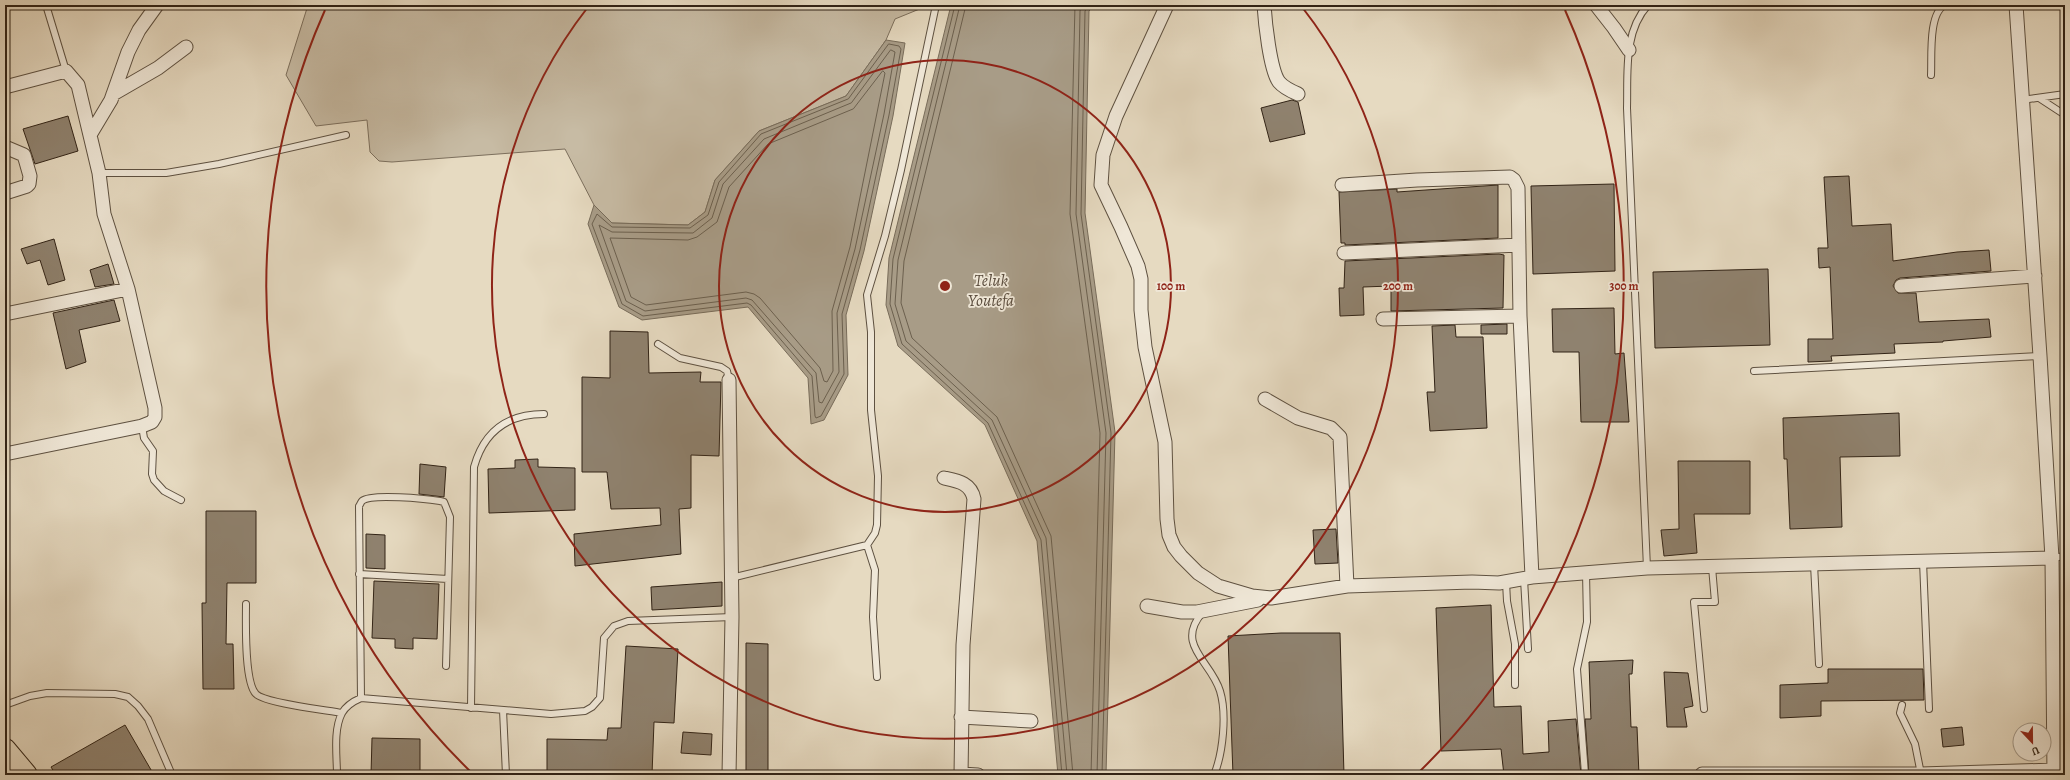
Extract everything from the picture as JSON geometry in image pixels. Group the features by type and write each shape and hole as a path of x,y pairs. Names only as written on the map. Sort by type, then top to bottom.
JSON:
{"highway":[{"path":"7,756 26,775"}],"street":[{"path":"90,135 113,94 128,52 139,30 157,5"},
{"path":"1167,5 1116,116 1103,155 1100,185 1121,227 1138,266 1141,278 1141,310 1145,347 1165,442 1166,519 1169,535 1180,556 1198,573 1218,586 1237,593 1271,598"},
{"path":"1264,5 1271,60 1278,81 1284,87 1298,94"},
{"path":"1596,5 1629,50"},
{"path":"1702,774 2054,773 2059,699 2040,356 2016,5"},
{"path":"113,94 158,68 186,47"},
{"path":"5,86 66,71 78,85 99,172 104,214 128,289 155,408 155,417 152,422 142,426 5,454"},
{"path":"5,147 24,155 30,176 29,184 27,186 5,193"},
{"path":"1342,185 1417,180 1510,177 1514,180 1518,188 1520,316 1528,578"},
{"path":"1344,253 1519,245"},
{"path":"1901,286 2035,276"},
{"path":"5,314 128,289"},
{"path":"1383,318 1520,316"},
{"path":"729,380 732,617 729,775"},
{"path":"1265,399 1298,418 1331,428 1340,437 1347,586"},
{"path":"944,478 967,485 973,493 974,499 963,644 961,774 978,775"},
{"path":"1147,606 1182,612 1205,611 1271,598 1347,586 1506,582 1528,578 1586,572 1647,568 2052,558"},
{"path":"961,717 1031,721"}],"lane":[{"path":"46,5 66,71"},
{"path":"731,578 867,545 875,534 877,525 878,476 871,410 871,332 867,295 874,274 901,170 936,5"},
{"path":"1647,568 1628,108 1629,50 1639,14 1648,5"},
{"path":"1931,75 1934,19 1940,7 1945,5"},
{"path":"2022,100 2065,94"},
{"path":"2039,98 2065,115"},
{"path":"99,172 166,173 220,164 346,134"},
{"path":"658,344 680,358 721,367 727,371 729,380"},
{"path":"1754,371 2040,356"},
{"path":"471,708 474,467 484,442 494,431 510,419 526,414 544,414"},
{"path":"142,426 144,438 153,451 152,474 154,480 164,491 180,500"},
{"path":"361,698 359,506 363,500 368,498 394,497 444,502 450,517 446,666"},
{"path":"867,545 874,570 874,617 877,677"},
{"path":"2052,558 2065,556"},
{"path":"1923,561 1929,710"},
{"path":"1814,564 1818,664"},
{"path":"1704,709 1694,602 1715,602 1712,567"},
{"path":"1585,774 1577,669 1587,622 1586,572"},
{"path":"359,574 448,579"},
{"path":"1528,578 1528,649"},
{"path":"1506,582 1506,601 1515,644 1515,685"},
{"path":"246,604 247,663 251,685 256,694 269,700 342,713"},
{"path":"1205,611 1195,622 1191,633 1192,643 1211,672 1221,692 1223,736 1214,775"},
{"path":"337,775 338,732 342,713 352,702 361,698 551,714 585,711 592,708 600,698 604,638 614,626 628,621 732,617"},
{"path":"5,706 16,700 47,693 115,694 128,697 138,706 148,719 172,775"},
{"path":"1902,704 1900,713 1917,752 1921,774"},
{"path":"503,710 506,775"}],"shaded area":[{"path":"308,5 922,5 922,8 895,19 886,40 846,96 759,131 715,180 705,212 688,225 612,223 594,205 565,149 392,162 379,161 370,152 367,120 316,126 286,75"}],"water":[{"name":"Teluk Youtefa","path":"951,5 1094,5 1089,11 1085,213 1115,432 1106,775 1058,775 1037,541 985,425 898,346 886,305 889,258"},
{"path":"886,40 905,43 893,116 864,251 846,315 848,375 824,420 811,424 808,378 748,307 642,320 619,307 588,224 594,205 612,223 688,225 705,212 715,180 759,131 846,96"}],"building":[{"path":"1292,100 1298,102 1305,134 1270,142 1261,108"},
{"path":"68,116 78,151 35,164 23,129"},
{"path":"1849,176 1852,226 1891,224 1893,261 1957,252 1989,250 1991,271 1900,278 1896,280 1893,286 1898,293 1916,293 1919,322 1989,319 1991,337 1943,342 1894,344 1895,353 1831,356 1832,361 1808,362 1808,339 1833,339 1830,267 1819,268 1818,248 1828,248 1824,177"},
{"path":"1614,184 1615,271 1533,274 1531,186"},
{"path":"1498,185 1498,238 1345,245 1345,243 1341,243 1339,192 1397,189 1397,192"},
{"path":"54,239 65,280 48,285 40,260 27,264 21,249"},
{"path":"1504,255 1503,308 1391,311 1391,286 1363,287 1364,315 1340,316 1339,288 1344,288 1345,261"},
{"path":"108,264 114,284 95,287 90,270"},
{"path":"1768,269 1770,345 1655,348 1653,272"},
{"path":"114,300 120,321 79,330 86,362 66,369 53,313"},
{"path":"1614,308 1615,354 1624,353 1629,422 1581,422 1579,352 1553,352 1552,309"},
{"path":"1507,324 1507,334 1481,334 1481,325"},
{"path":"1455,325 1456,337 1483,337 1487,428 1430,431 1427,392 1435,392 1432,326"},
{"path":"610,331 648,332 649,373 701,372 700,382 721,382 719,456 691,455 691,508 679,509 681,554 575,566 574,534 661,525 660,508 611,509 607,472 582,472 582,377 610,378"},
{"path":"1899,413 1900,456 1840,457 1842,527 1790,529 1787,459 1784,459 1783,418"},
{"path":"538,459 538,467 575,468 575,510 489,513 488,469 515,468 515,460"},
{"path":"1678,461 1750,461 1750,514 1694,514 1697,553 1664,556 1661,530 1679,529"},
{"path":"420,464 446,467 444,497 419,494"},
{"path":"206,511 256,511 256,583 227,583 226,644 233,644 234,689 203,689 202,603 206,603"},
{"path":"1336,529 1338,563 1315,564 1313,530"},
{"path":"366,534 385,535 385,569 366,568"},
{"path":"374,581 439,584 437,639 413,638 413,649 395,648 395,639 372,638"},
{"path":"722,582 722,606 652,610 651,587"},
{"path":"1491,605 1494,707 1521,706 1523,754 1549,752 1548,721 1576,719 1581,775 1504,775 1501,749 1441,751 1436,608"},
{"path":"1281,633 1340,633 1344,775 1233,775 1228,636"},
{"path":"746,643 768,644 768,775 746,775"},
{"path":"626,646 678,649 674,723 654,722 652,775 547,775 547,739 607,740 608,728 621,728"},
{"path":"1633,660 1632,674 1629,674 1631,727 1637,727 1639,775 1589,775 1585,719 1591,719 1589,662"},
{"path":"1828,669 1923,669 1924,700 1821,701 1821,716 1780,718 1780,685 1828,683"},
{"path":"1664,672 1688,673 1693,706 1684,708 1687,727 1667,727"},
{"path":"125,725 154,775 56,775 51,767"},
{"path":"1962,727 1964,745 1943,747 1941,729"},
{"path":"683,732 712,734 711,755 681,753"},
{"path":"372,738 420,739 420,775 371,775"}]}
